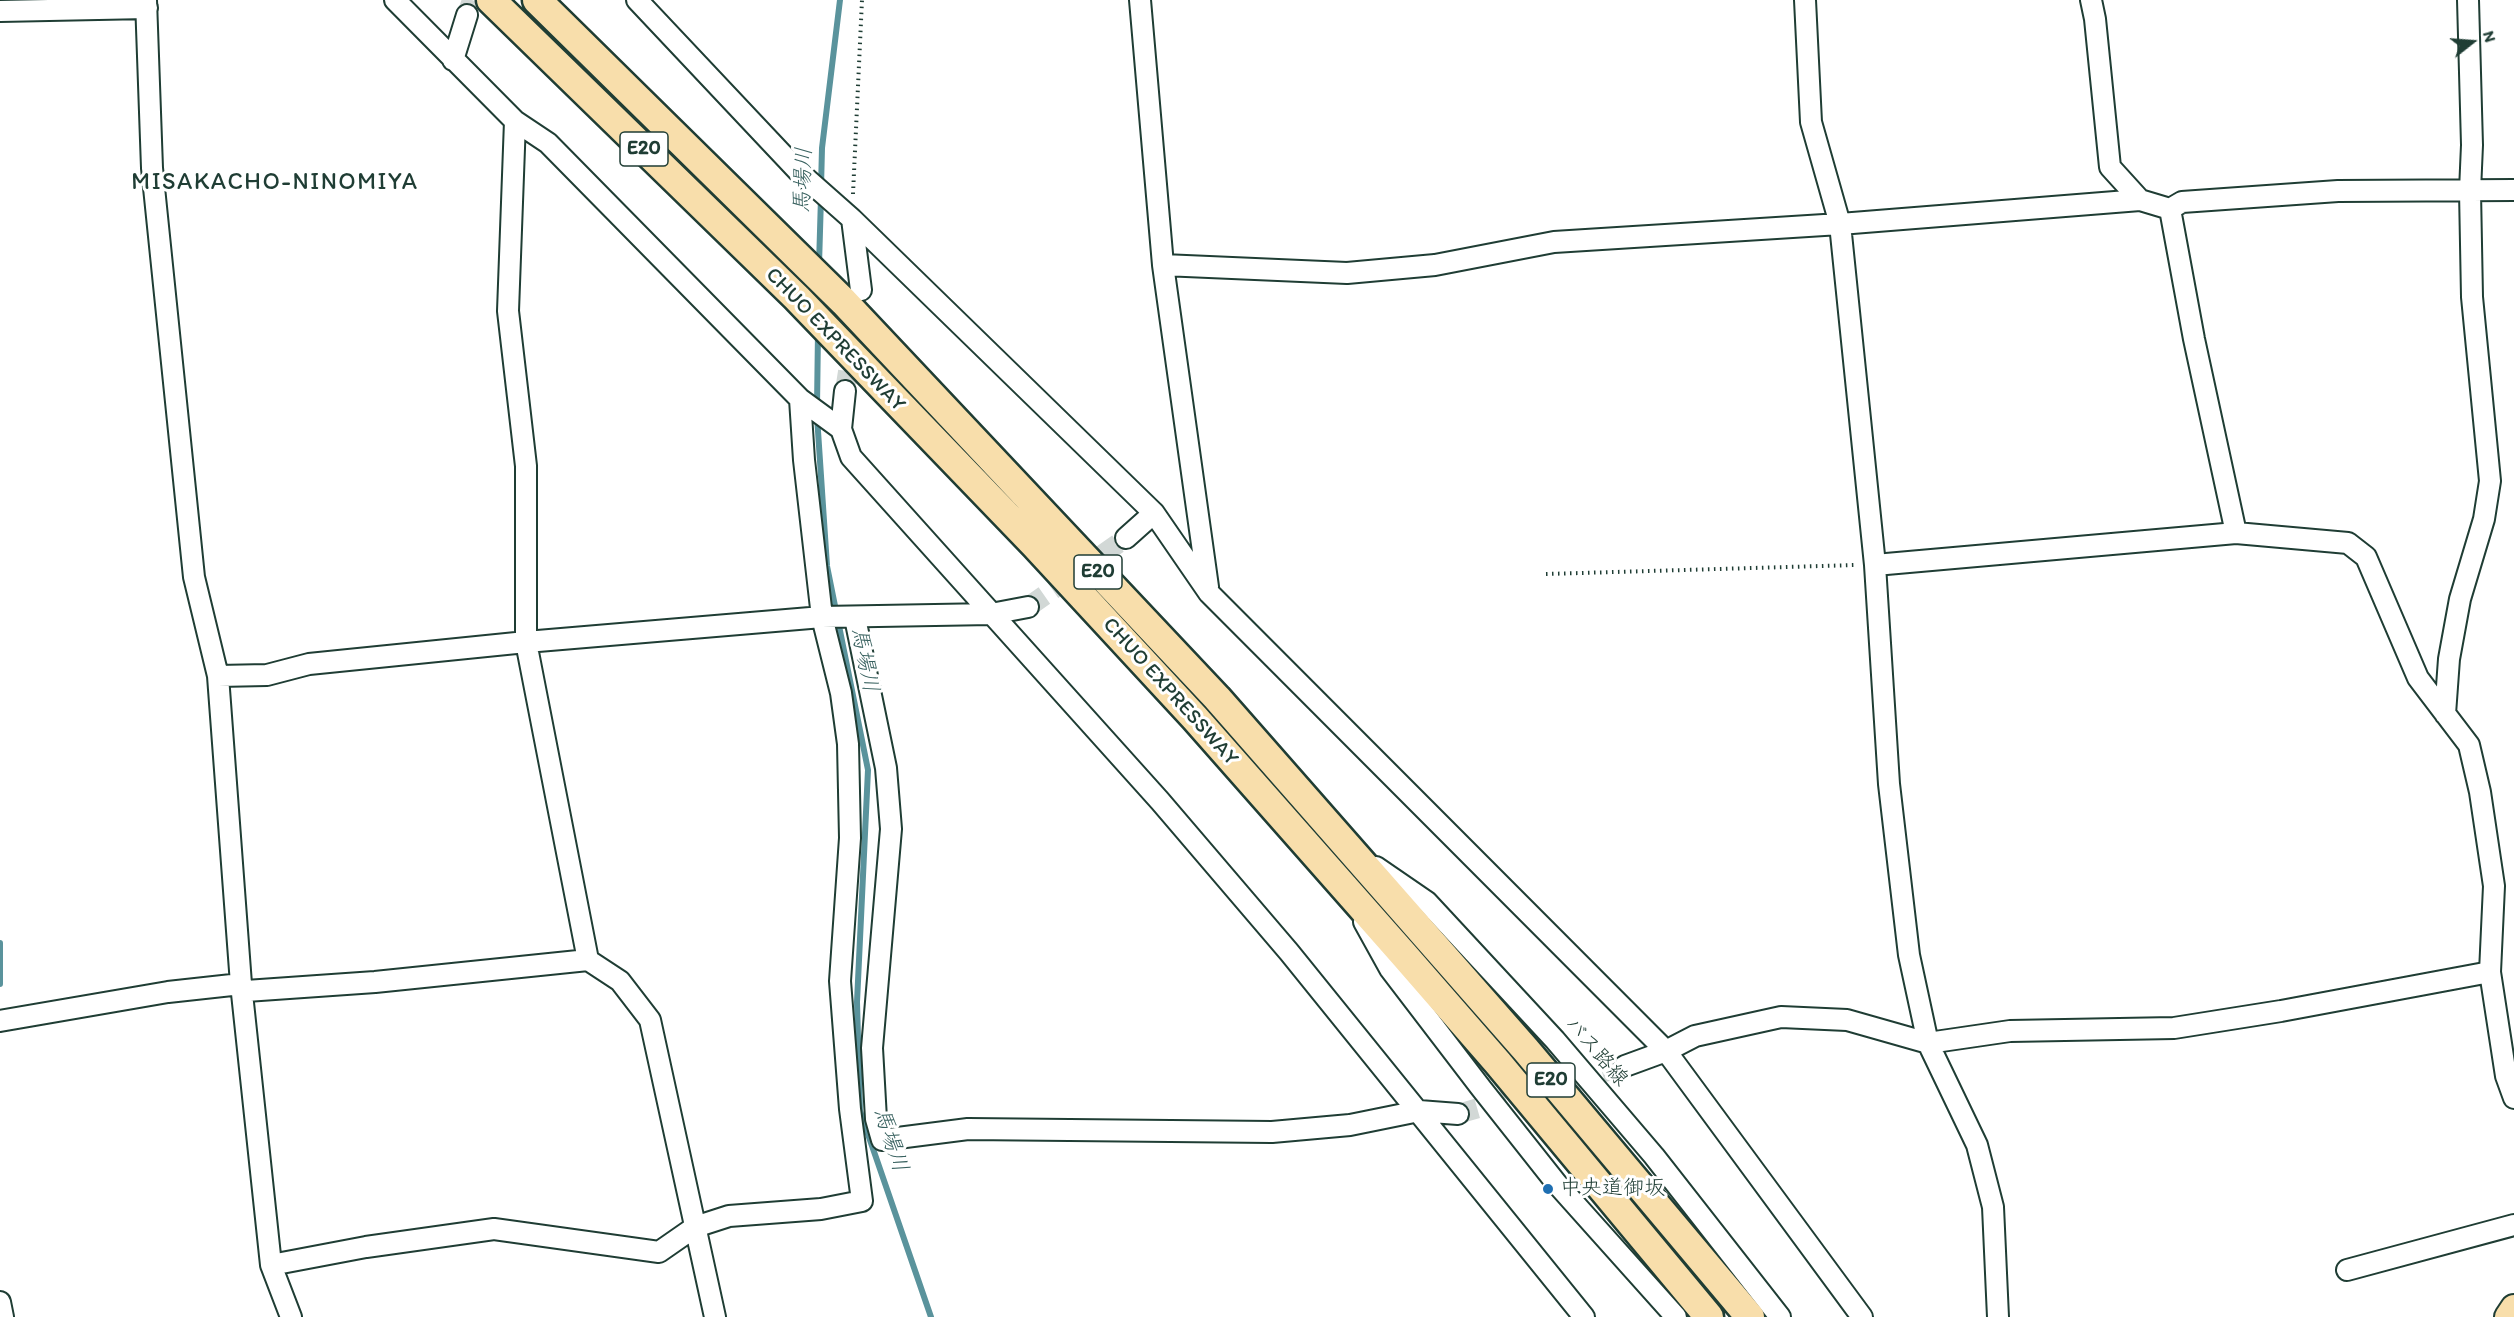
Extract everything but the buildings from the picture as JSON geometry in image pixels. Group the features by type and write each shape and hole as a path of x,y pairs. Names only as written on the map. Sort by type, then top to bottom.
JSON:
{"highway":[{"name":"CHUO EXPRESSWAY","path":"491,0 796,298 1067,579 1195,718 1498,1063 1709,1317"},
{"name":"CHUO EXPRESSWAY","path":"537,0 800,257 853,296 1217,698 1526,1050 1750,1317"}],"main road":[{"path":"2508,1317 2514,1308"}],"street":[{"path":"395,0 515,121 548,143 804,401 834,425 851,457 1175,818 1281,943 1584,1317"},
{"path":"1140,0 1163,265 1209,593"},
{"path":"1805,0 1811,122 1840,224 1875,565 1889,784 1909,955 1928,1043 1977,1145 1993,1207 1998,1317"},
{"path":"2091,0 2095,19 2110,166 2140,200"},
{"path":"2445,714 2449,658 2460,599 2484,519 2490,481 2472,297 2470,191 2472,145 2468,0"},
{"path":"639,1 810,181 852,219 1154,513 1209,593 1666,1051 1862,1317"},
{"path":"0,11 146,4 152,168 194,578 218,676 241,984 271,1264 291,1317"},
{"path":"453,60 466,15"},
{"path":"515,121 508,311 526,466 526,642 588,960"},
{"path":"1163,265 1347,273 1435,265 1554,242 1840,224 2140,200 2170,209 2182,202 2327,192 2514,190"},
{"path":"2170,209 2194,339 2236,533"},
{"path":"852,219 853,296"},
{"path":"834,425 844,391"},
{"path":"804,401 804,460 825,618 841,693 848,744 849,838 840,981 882,1140 968,1129 1272,1132 1350,1125 1419,1111 1458,1114"},
{"path":"1126,538 1154,513"},
{"path":"1875,565 2236,533 2348,543 2366,557 2418,678 2469,745 2480,792 2494,886 2490,972 2514,1098"},
{"path":"218,676 267,675 309,664 526,642 825,618 991,614 1028,607"},
{"path":"271,1264 366,1247 494,1230 659,1252 695,1227 729,1216 821,1209 862,1201 857,1176 858,1049 891,829 886,768 853,618"},
{"name":"バス路線","path":"1347,847 1427,902 1547,1032 1654,1156 1780,1317"},
{"path":"1345,890 1390,969 1481,1088 1557,1184 1676,1317"},
{"path":"241,984 246,991 375,982 588,960 620,981 650,1020 715,1317"},
{"path":"1625,1066 1666,1051 1695,1036 1781,1017 1847,1020 1928,1043 2010,1031 2174,1028 2281,1011 2490,972"},
{"path":"0,1022 168,992 241,984"},
{"path":"2347,1270 2514,1226"},
{"path":"0,1302 3,1317"}],"path":[{"path":"852,219 862,0"},
{"path":"1546,574 1875,565"}],"waterway":[{"name":"馬場川","path":"821,187 822,148 840,0"},
{"name":"馬場川","path":"819,265 821,197"},
{"name":"馬場川","path":"817,406 818,332"},
{"name":"馬場川","path":"817,416 827,566 868,770 857,1002 860,1111 931,1317"},
{"path":"0,943 0,984"}],"tunnel":[{"path":"467,15 472,0"},
{"path":"845,391 858,307"},
{"path":"1028,607 1126,538"},
{"path":"1458,1114 1625,1066"}],"place":[{"name":"中央道御坂","path":"1548,1189"}],"district":[{"name":"MISAKACHO-NINOMIYA","path":"275,183"}]}
